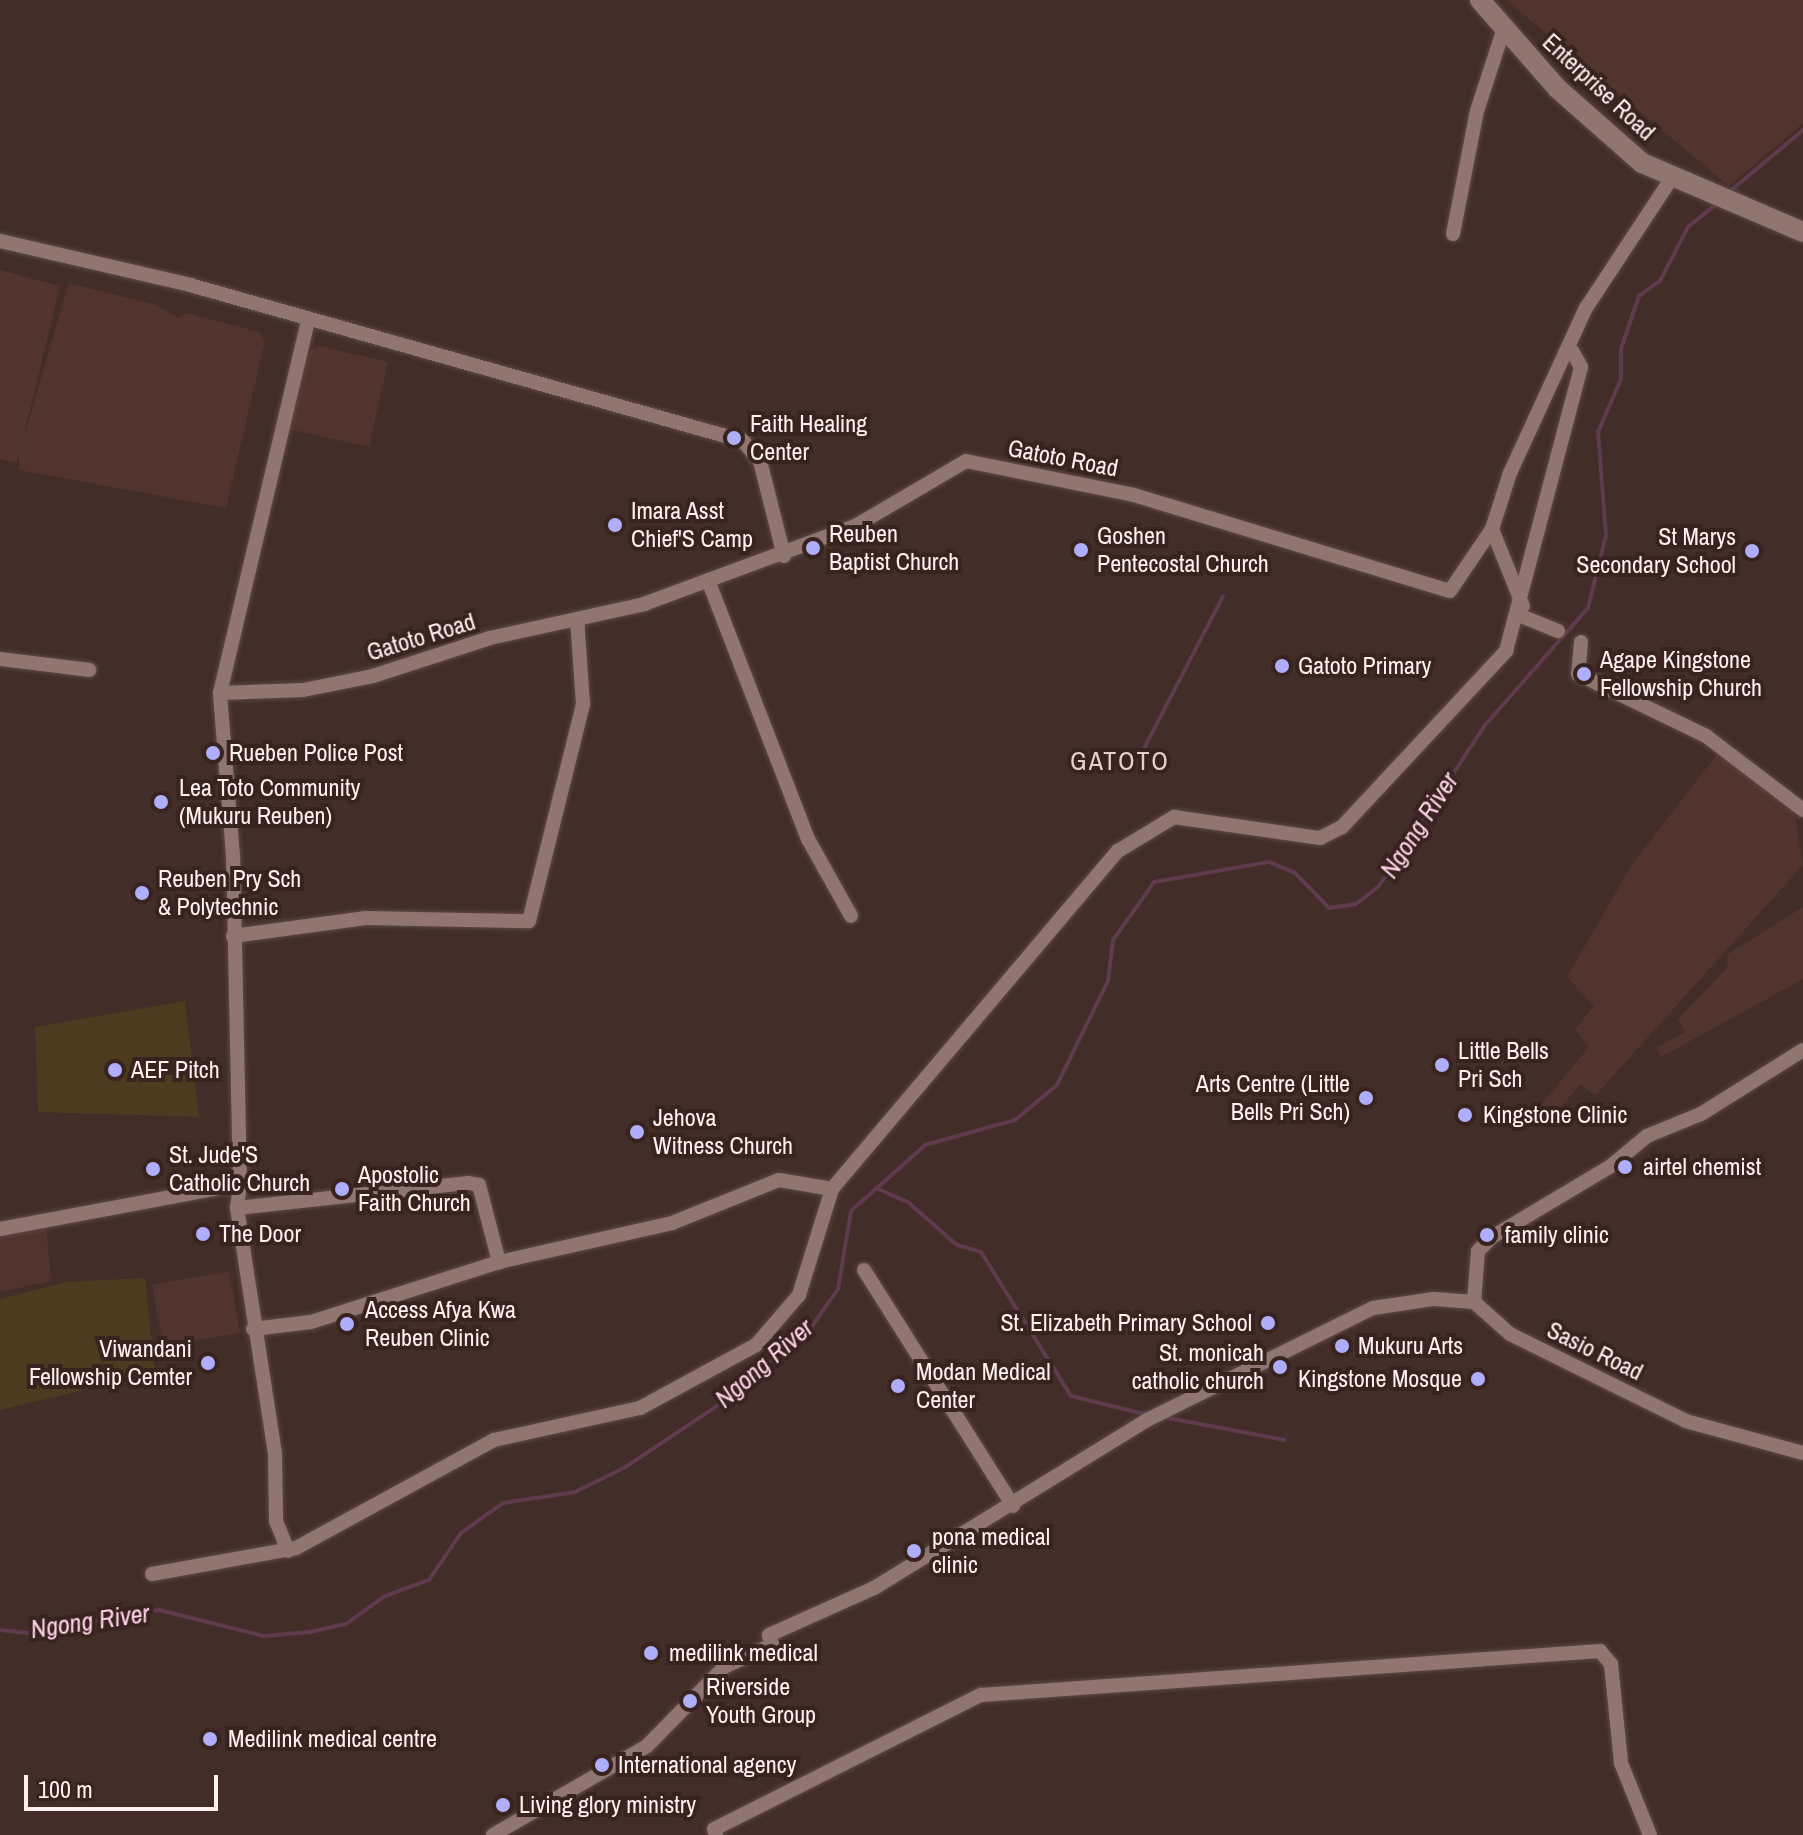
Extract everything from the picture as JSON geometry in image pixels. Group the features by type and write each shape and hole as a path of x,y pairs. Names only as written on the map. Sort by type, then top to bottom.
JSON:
{"main road":[{"name":"Enterprise Road","path":"1480,0 1503,31 1607,134 1673,176 1803,232"}],"street":[{"path":"1453,234 1477,111 1503,31"},
{"name":"Gatoto Road","path":"220,693 303,690 359,679 708,580 784,556 857,525 966,461 1134,495 1445,592 1492,529 1510,473 1572,351 1586,308 1673,176"},
{"path":"0,241 335,327 743,441 760,461 784,556"},
{"path":"288,1551 276,1521 275,1454 253,1329 237,1208 240,1184 233,936 220,693 308,321"},
{"path":"152,1574 288,1551 494,1440 640,1408 726,1367 756,1345 799,1295 832,1189 1118,851 1174,817 1320,838 1342,827 1484,678 1522,611 1581,367 1572,351"},
{"path":"1492,529 1522,611 1558,631"},
{"path":"708,580 808,839 851,916"},
{"path":"233,936 366,918 529,921 583,704 577,619"},
{"path":"1581,642 1578,674 1706,736 1803,810"},
{"path":"0,659 89,670"},
{"path":"493,1835 647,1746 724,1667 772,1645 769,1635 874,1588 1013,1506 1147,1420 1373,1308 1434,1299 1474,1302 1478,1251 1492,1237 1611,1166 1647,1136 1701,1114 1803,1050"},
{"path":"253,1329 311,1322 499,1262 672,1223 779,1180 832,1189"},
{"path":"237,1208 469,1183 479,1185 499,1262"},
{"path":"0,1229 240,1184"},
{"path":"864,1270 1013,1506"},
{"name":"Sasio Road","path":"1474,1302 1510,1334 1686,1421 1803,1453"},
{"path":"715,1832 981,1695 1600,1651 1611,1664 1621,1763 1650,1835"}],"shaded area":[{"path":"1506,0 1803,0 1803,123 1729,186"},
{"path":"0,270 60,286 21,447 69,283 157,305 178,318 187,313 259,332 265,341 226,508 19,470 19,454 16,463 0,459"},
{"path":"319,346 388,362 369,447 284,428 302,355"},
{"path":"1721,749 1794,811 1803,865 1595,1096 1581,1084 1554,1114 1541,1105 1589,1047 1575,1029 1594,1006 1567,977 1631,866"},
{"path":"1803,907 1803,979 1661,1057 1656,1048 1685,1032 1678,1019 1727,968 1728,954"},
{"name":"AEF Pitch","path":"185,1001 199,1117 38,1112 35,1027"},
{"path":"46,1226 51,1281 0,1292 0,1235"},
{"path":"229,1271 240,1333 163,1347 152,1285"},
{"path":"145,1278 155,1373 0,1410 0,1299 67,1282"}],"waterway":[{"name":"Ngong River","path":"1728,193 1803,130"},
{"name":"Ngong River","path":"0,1630 28,1633 159,1610 264,1636 310,1632 346,1624 385,1596 429,1580 461,1533 503,1503 575,1492 624,1468 720,1404 812,1326 838,1289 851,1211 925,1145 1015,1120 1057,1085 1108,981 1113,940 1154,882 1269,862 1295,873 1329,908 1356,904 1379,886 1486,724 1588,608 1606,535 1598,432 1621,379 1621,349 1639,296 1660,281 1688,227 1716,204"},
{"path":"1135,766 1223,596"},
{"path":"876,1188 909,1203 957,1245 981,1252 1071,1396 1149,1415"},
{"path":"1162,1417 1285,1440"}],"place":[{"name":"Faith Healing Center","path":"734,438"},
{"name":"Imara Asst Chief'S Camp","path":"615,525"},
{"name":"Reuben Baptist Church","path":"813,548"},
{"name":"Goshen Pentecostal Church","path":"1081,550"},
{"name":"St Marys Secondary School","path":"1752,551"},
{"name":"Gatoto Primary","path":"1282,666"},
{"name":"Agape Kingstone Fellowship Church","path":"1584,674"},
{"name":"Rueben Police Post","path":"213,753"},
{"name":"Lea Toto Community (Mukuru Reuben)","path":"161,802"},
{"name":"Reuben Pry Sch & Polytechnic","path":"142,893"},
{"name":"Little Bells Pri Sch","path":"1442,1065"},
{"name":"AEF Pitch","path":"115,1070"},
{"name":"Arts Centre (Little Bells Pri Sch)","path":"1366,1098"},
{"name":"Kingstone Clinic","path":"1465,1115"},
{"name":"Jehova Witness Church","path":"637,1132"},
{"name":"airtel chemist","path":"1625,1167"},
{"name":"St. Jude'S Catholic Church","path":"153,1169"},
{"name":"Apostolic Faith Church","path":"342,1189"},
{"name":"The Door","path":"203,1234"},
{"name":"family clinic","path":"1487,1235"},
{"name":"St. Elizabeth Primary School","path":"1268,1323"},
{"name":"Access Afya Kwa Reuben Clinic","path":"347,1324"},
{"name":"Mukuru Arts","path":"1342,1346"},
{"name":"Viwandani Fellowship Cemter","path":"208,1363"},
{"name":"St. monicah catholic church","path":"1280,1367"},
{"name":"Kingstone Mosque","path":"1478,1379"},
{"name":"Modan Medical Center","path":"898,1386"},
{"name":"pona medical clinic","path":"914,1551"},
{"name":"medilink medical","path":"651,1653"},
{"name":"Riverside Youth Group","path":"690,1701"},
{"name":"Medilink medical centre","path":"210,1739"},
{"name":"International agency","path":"602,1765"},
{"name":"Living glory ministry","path":"503,1805"}],"district":[{"name":"GATOTO","path":"1120,761"}]}
